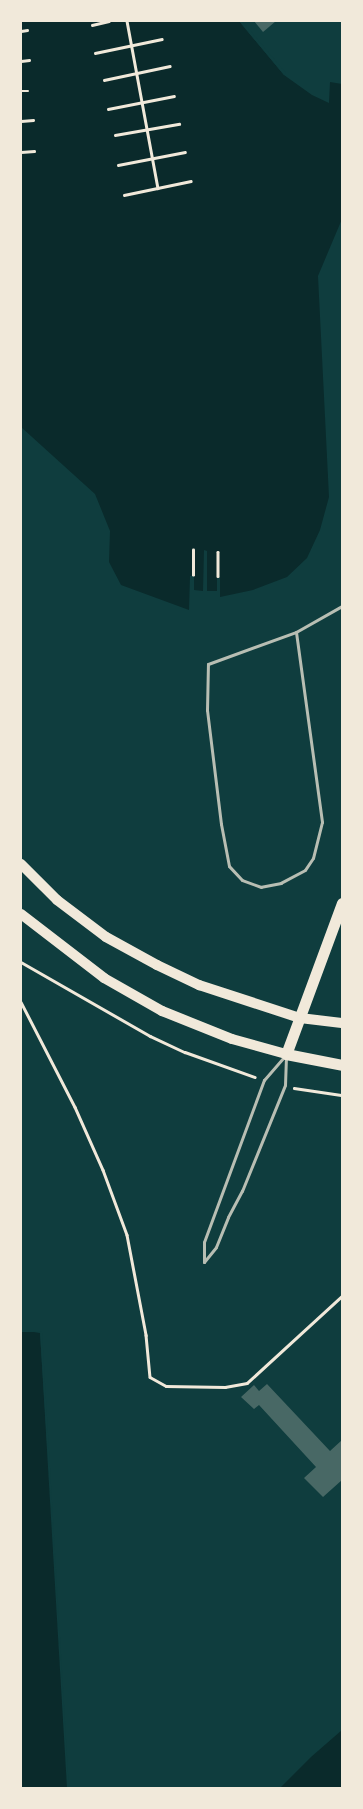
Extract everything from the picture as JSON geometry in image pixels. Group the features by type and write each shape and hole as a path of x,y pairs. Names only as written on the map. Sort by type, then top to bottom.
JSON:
{"highway":[{"path":"342,903 286,1054 342,1065"}],"main road":[{"path":"21,864 63,905 106,937 150,962 199,985 300,1018 342,1023"},
{"path":"21,914 104,978 162,1011 232,1039 286,1054"}],"lane":[{"path":"296,632 322,822 313,858 305,870 281,883 260,886 242,880 229,866 207,710 208,664 296,632 342,606"},
{"path":"286,1054 285,1085 242,1191 228,1217 216,1247 204,1262 204,1242 264,1080 286,1054"}],"path":[{"path":"92,24 109,21"},
{"path":"127,21 158,188"},
{"path":"21,31 27,30"},
{"path":"95,53 162,39"},
{"path":"21,61 29,60"},
{"path":"104,80 170,66"},
{"path":"21,91 28,91"},
{"path":"108,109 174,96"},
{"path":"21,121 33,120"},
{"path":"115,135 179,124"},
{"path":"21,152 34,151"},
{"path":"118,165 185,152"},
{"path":"124,195 191,181"},
{"path":"193,550 193,576"},
{"path":"218,552 218,576"},
{"path":"21,962 150,1036 185,1052 245,1073"},
{"path":"21,1002 74,1107 103,1170 128,1235 146,1335 150,1377 166,1386 225,1387 247,1383 342,1296"},
{"path":"301,1090 342,1095"}],"water":[{"path":"21,21 239,21 284,75 312,95 329,103 330,82 342,84 342,219 318,276 329,497 320,530 307,558 287,577 253,590 220,597 220,576 217,576 217,591 207,591 207,551 204,550 203,591 194,590 194,576 190,576 189,610 121,585 109,562 110,531 95,494 21,427"},
{"path":"21,1332 40,1332 67,1788 21,1788"},
{"path":"342,1730 342,1788 280,1788 311,1757"}],"pier":[{"path":"239,21 242,21 286,73 284,75"},
{"path":"21,1330 42,1332 69,1788 40,1333"}],"building":[{"path":"254,21 276,21 263,32"},
{"path":"267,1384 330,1451 342,1440 342,1480 323,1497 304,1478 316,1467 259,1405 254,1409 241,1397 254,1385 259,1391"}]}
